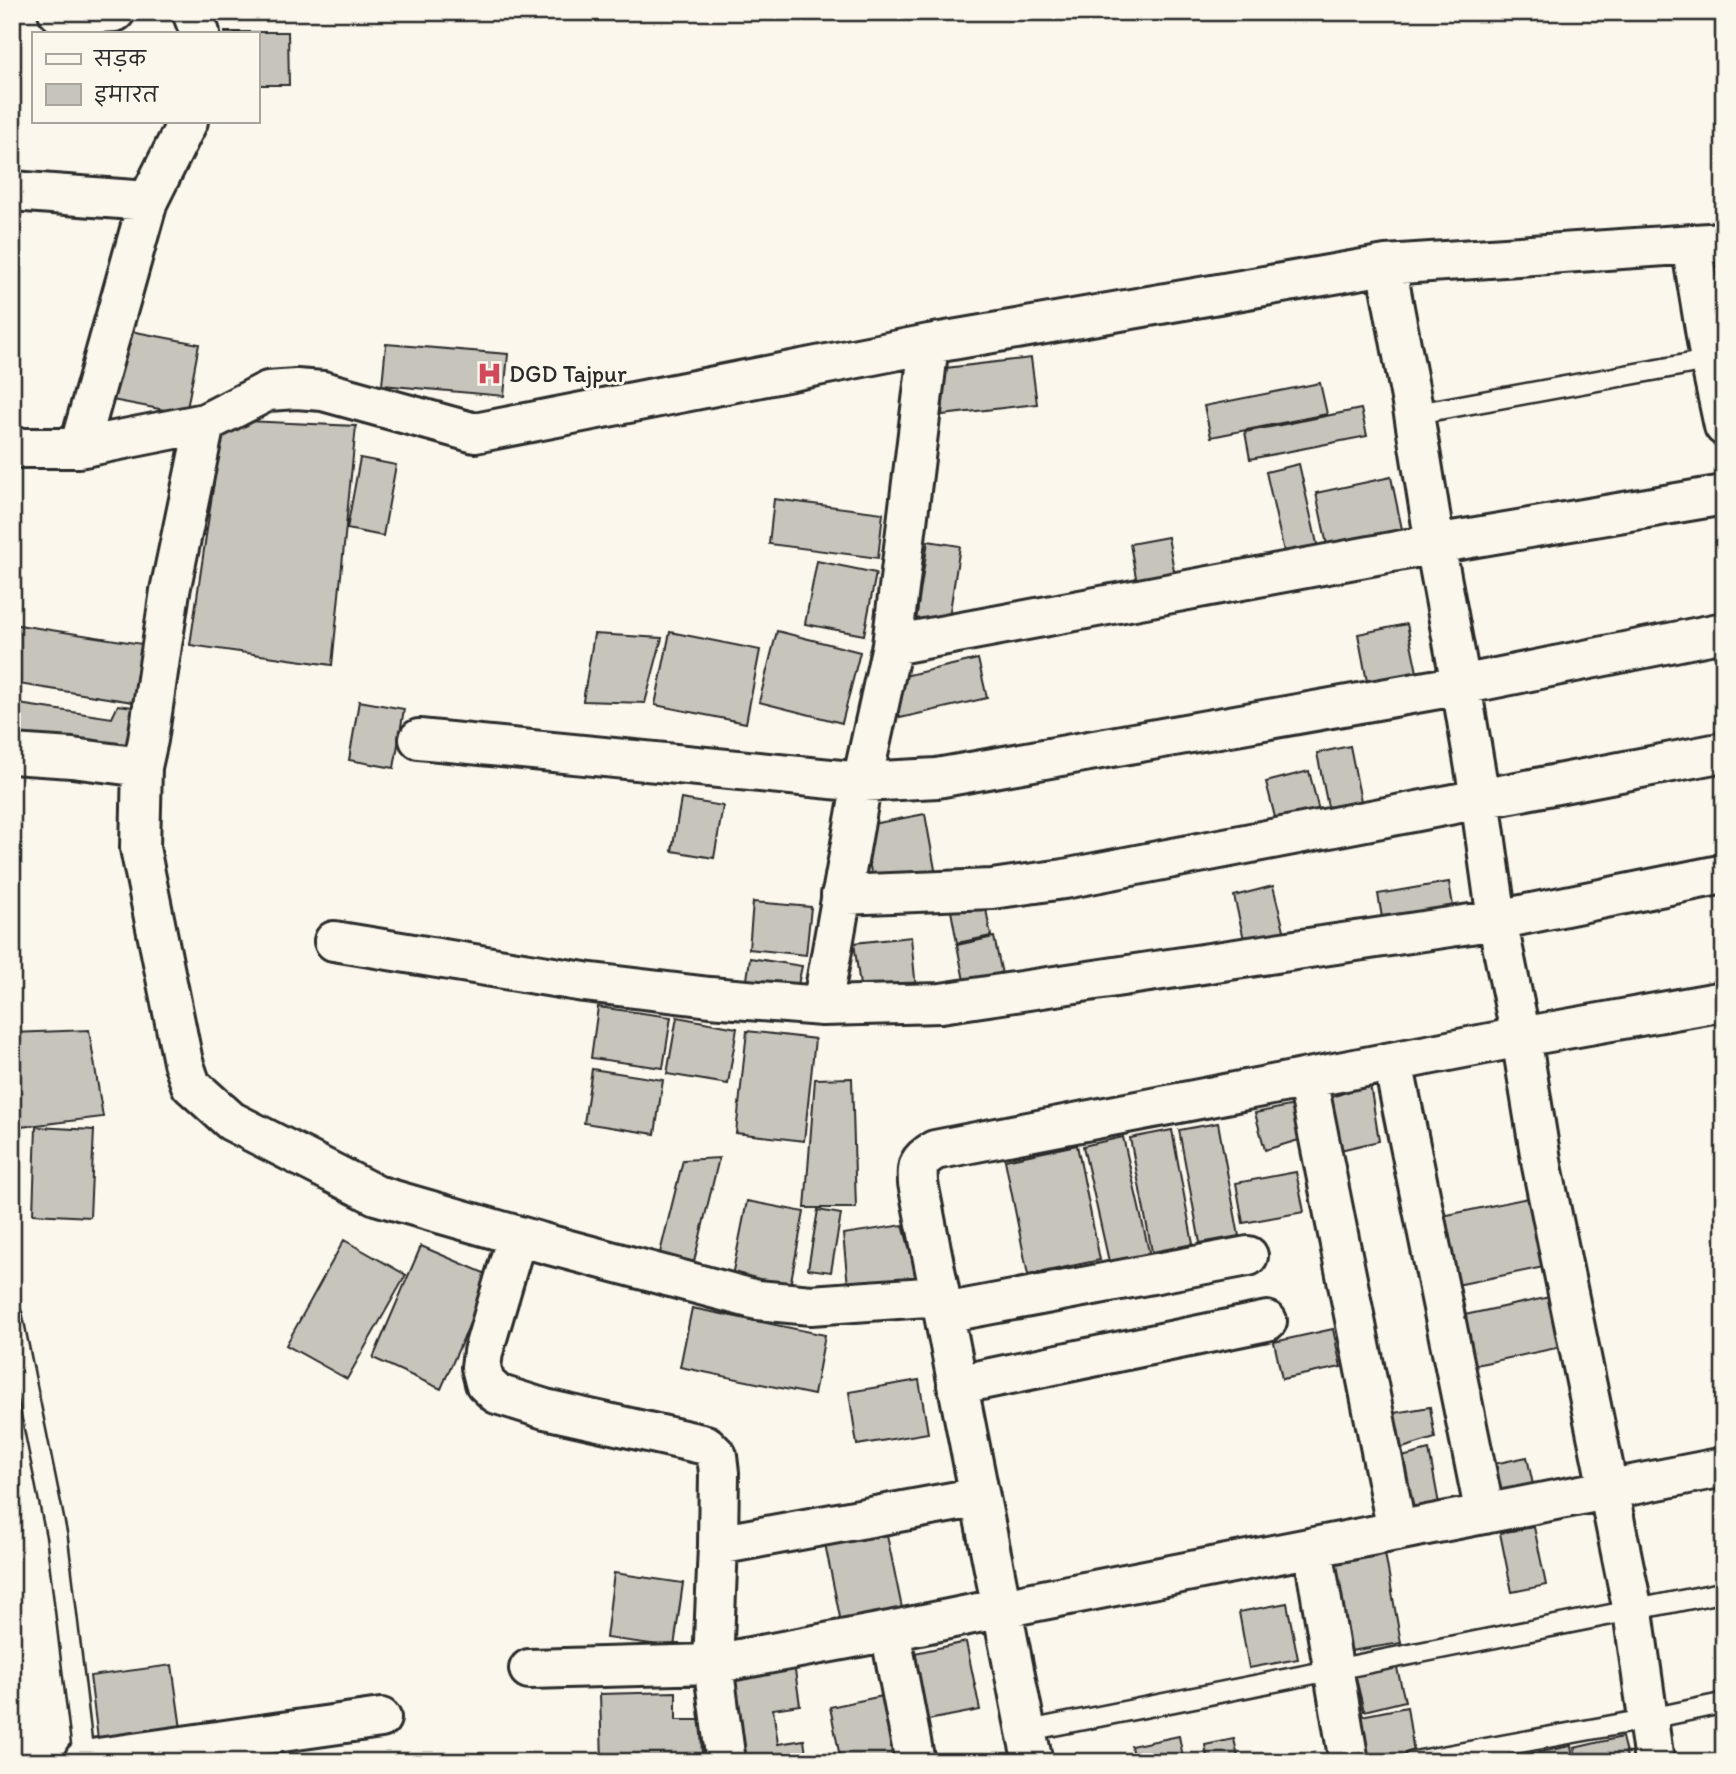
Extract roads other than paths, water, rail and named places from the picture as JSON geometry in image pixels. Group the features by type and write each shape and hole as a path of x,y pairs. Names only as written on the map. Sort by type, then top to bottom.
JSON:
{"street":[{"path":"58,12 65,15 115,12"},
{"path":"192,12 200,32"},
{"path":"79,448 148,201 188,122"},
{"path":"12,191 148,201"},
{"path":"12,448 79,448 205,424 268,391 296,389 323,391 475,433 929,344 1386,265 1707,243 1710,360 1724,426"},
{"path":"1386,265 1461,685 1497,920 1521,1037 1542,1166 1633,1611 1654,1762"},
{"path":"822,1006 862,782 892,645 929,344"},
{"path":"205,424 170,591 142,767 140,848 183,1062 191,1085 231,1121 376,1195 757,1300 811,1305 942,1305 1248,1256"},
{"path":"892,645 1435,544 1724,495"},
{"path":"419,739 862,782 937,778 1461,685 1724,632"},
{"path":"841,895 992,889 1064,879 1724,752"},
{"path":"12,754 142,767"},
{"path":"334,941 584,982 710,997 822,1006 941,1003 1497,920 1724,874"},
{"path":"1029,1746 918,1183 917,1168 922,1158 935,1150 1521,1037 1724,1001"},
{"path":"1392,1062 1485,1514"},
{"path":"1307,1078 1397,1531"},
{"path":"517,1236 483,1352 481,1367 485,1384 497,1394 545,1409 706,1445 717,1456 718,1545 713,1664 726,1762"},
{"path":"957,1385 1267,1321"},
{"path":"529,1669 713,1664 1724,1467"},
{"path":"718,1545 980,1497"},
{"path":"1312,1548 1349,1762"},
{"path":"890,1631 913,1761"},
{"path":"84,1761 381,1718"}],"lane":[{"path":"1414,414 1710,360"},
{"path":"12,1317 57,1537 84,1761"},
{"path":"1029,1746 1334,1671 1724,1592"},
{"path":"1412,1762 1724,1703"}],"place":[{"name":"DGD Tajpur","path":"489,374"}]}
